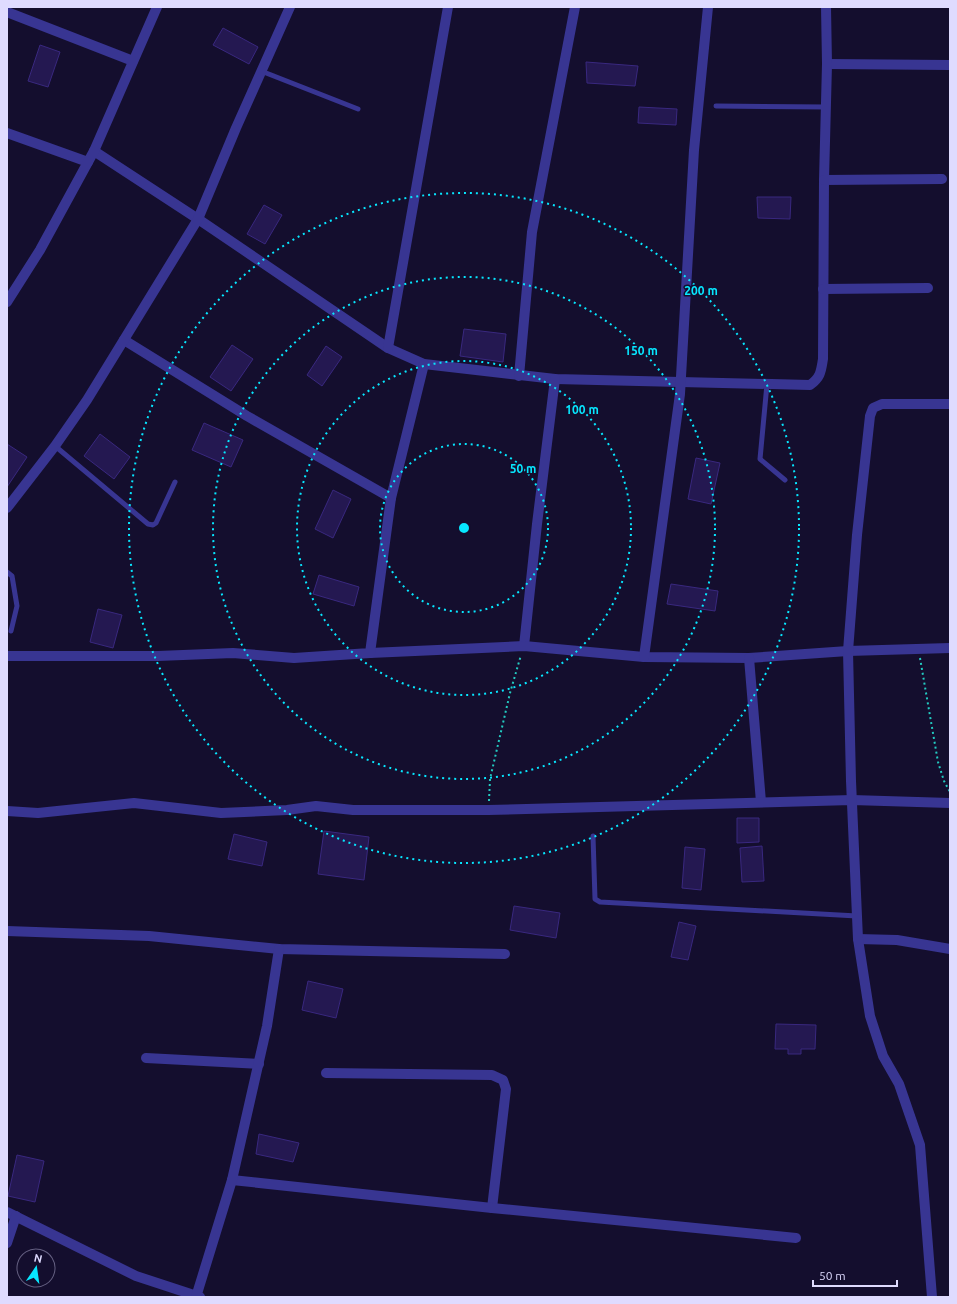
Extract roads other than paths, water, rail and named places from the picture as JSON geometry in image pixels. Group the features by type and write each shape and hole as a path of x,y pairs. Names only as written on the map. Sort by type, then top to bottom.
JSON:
{"street":[{"path":"7,302 40,250 94,151 157,7"},
{"path":"7,508 55,446 87,400 198,220 236,128 290,7"},
{"path":"388,348 448,7"},
{"path":"519,376 532,232 575,7"},
{"path":"644,657 680,394 694,150 708,7"},
{"path":"94,151 388,348 424,364 555,379 810,385 818,379 823,359 824,180 827,64 826,7"},
{"path":"7,12 133,61"},
{"path":"827,64 950,65"},
{"path":"7,133 88,162"},
{"path":"824,180 942,179"},
{"path":"823,289 928,288"},
{"path":"124,340 247,416 391,498"},
{"path":"370,653 391,498 424,364"},
{"path":"524,646 555,379"},
{"path":"932,1297 920,1145 899,1084 883,1056 870,1016 858,939 848,651 857,535 870,416 873,408 882,404 950,404"},
{"path":"7,656 158,656 233,653 294,658 524,646 644,657 749,658 848,651 950,648"},
{"path":"749,658 761,802"},
{"path":"7,811 38,813 134,803 221,813 287,810 316,806 353,810 488,810 852,800 950,803"},
{"path":"7,931 149,936 279,949 505,954"},
{"path":"858,939 897,940 950,949"},
{"path":"7,1243 11,1214 136,1276 197,1297 232,1180 267,1026 279,949"},
{"path":"146,1058 259,1064"},
{"path":"326,1073 492,1075 503,1080 506,1089 492,1208"},
{"path":"232,1180 492,1208 796,1238"}],"lane":[{"path":"261,71 358,109"},
{"path":"716,106 826,107"},
{"path":"767,384 760,459 785,480"},
{"path":"55,446 148,524 153,525 156,523 175,482"},
{"path":"7,572 12,576 17,606 11,631"},
{"path":"593,836 595,899 600,902 857,916"}]}
